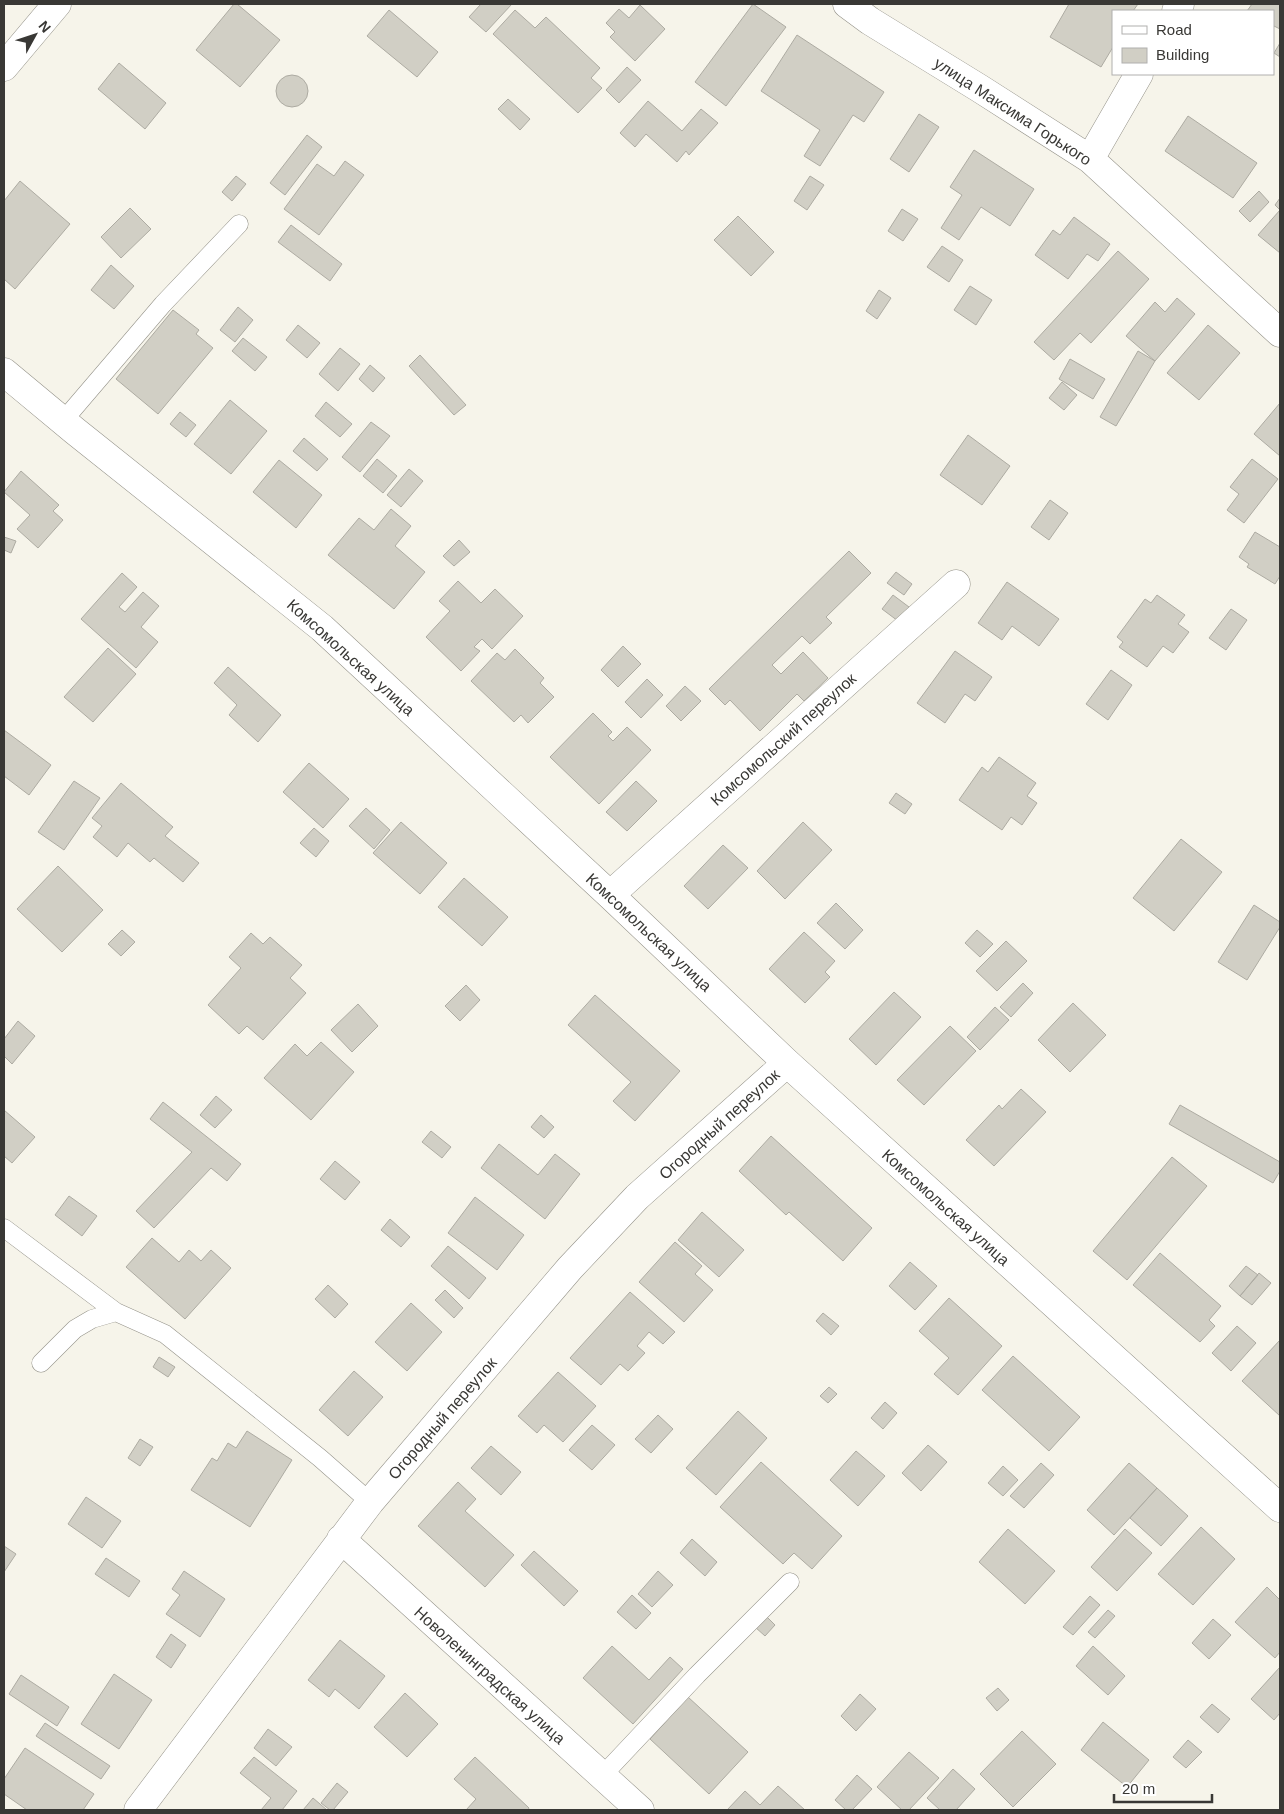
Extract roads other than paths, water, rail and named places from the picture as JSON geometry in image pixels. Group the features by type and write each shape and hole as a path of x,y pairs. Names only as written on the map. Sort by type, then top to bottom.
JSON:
{"street":[{"path":"4,67 57,4"},
{"name":"улица Максима Горького","path":"848,4 870,21 1090,159 1280,333"},
{"path":"1090,159 1138,75"},
{"name":"Комсомольская улица","path":"4,372 322,628 610,895 787,1063 1280,1508"},
{"name":"Комсомольский переулок","path":"610,895 956,584"},
{"name":"Огородный переулок","path":"138,1810 370,1502 570,1268 636,1197 787,1063"},
{"name":"Новоленинградская улица","path":"341,1539 640,1810"}],"lane":[{"path":"63,421 163,304 239,224"},
{"path":"4,1228 116,1312 165,1334 320,1458 370,1502"},
{"path":"41,1363 75,1329 92,1319 116,1312"},
{"path":"602,1776 697,1675 790,1582"}]}
